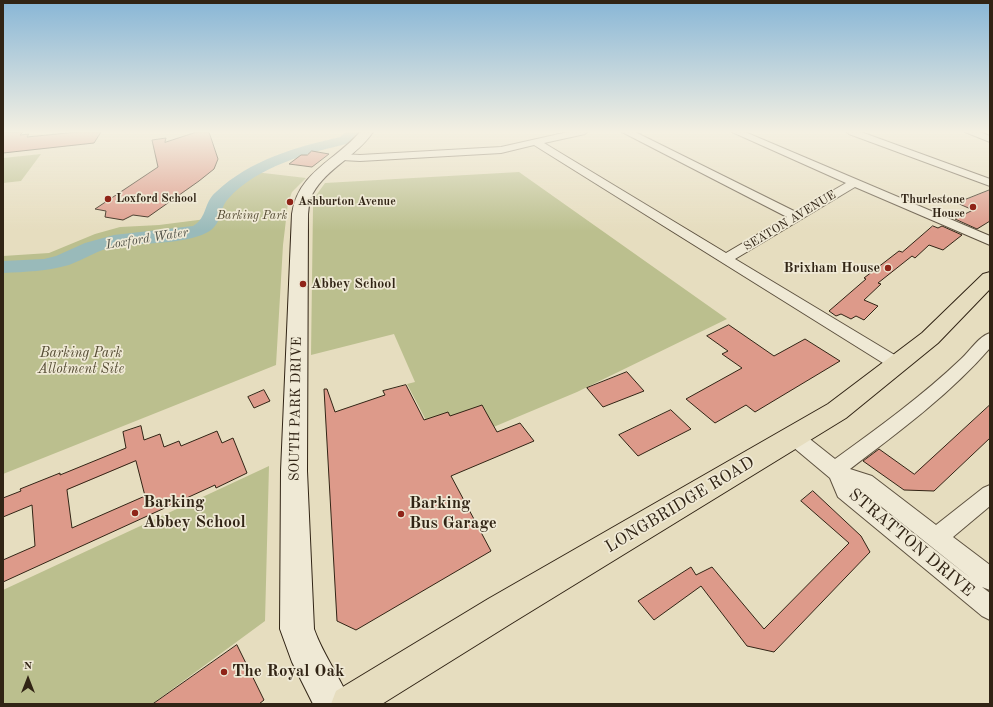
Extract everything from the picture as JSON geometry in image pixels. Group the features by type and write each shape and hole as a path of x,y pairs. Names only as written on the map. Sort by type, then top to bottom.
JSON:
{"main road":[{"name":"LONGBRIDGE ROAD","path":"349,704 500,610 837,411 930,338 990,278"}],"street":[{"name":"SOUTH PARK DRIVE","path":"333,165 309,187 302,201 299,245 294,471 297,629 304,650 333,704"},
{"path":"571,165 896,364"},
{"path":"693,165 796,217"},
{"path":"813,165 990,241"},
{"path":"941,165 990,183"},
{"name":"SEATON AVENUE","path":"725,259 854,183"},
{"path":"836,471 915,409 976,355 990,338"},
{"name":"STRATTON DRIVE","path":"794,437 836,471 865,482 990,579"},
{"name":"STRATTON DRIVE","path":"836,471 845,492 990,608"},
{"path":"937,537 990,494"}],"green space":[{"path":"3,165 33,165 21,181 3,183"},
{"name":"Barking Park Allotment Site","path":"255,172 306,178 292,192 288,203 283,245 276,365 3,474 3,269 47,266 64,261 80,253 113,243 186,235 201,231 210,226 222,197"},
{"path":"519,172 727,319 577,392 441,449 407,384 415,382 394,334 311,355 313,207 315,197 325,183"},
{"path":"206,219 203,225 194,229 108,240 87,246 50,261 3,265 3,256 49,253 95,234 120,227 159,225"},
{"path":"269,466 265,621 152,704 3,704 3,590"}],"building":[{"path":"158,165 216,165 214,169 199,181 148,217 133,215 123,220 105,217 106,211 95,209 158,167"},
{"path":"297,165 315,165 312,167"},
{"path":"990,190 990,221 977,229 955,219 973,210 957,203"},
{"name":"Brixham House","path":"933,226 938,228 942,226 962,235 943,250 929,245 915,258 912,256 878,283 881,284 864,300 878,306 864,320 856,316 851,319 841,314 836,316 829,311 866,279 864,278 899,251 902,252"},
{"path":"729,325 774,356 805,339 840,361 755,412 746,405 715,423 686,399 742,368 722,354 728,351 707,336"},
{"path":"627,372 644,391 603,407 587,388"},
{"name":"Barking Bus Garage","path":"406,385 424,420 448,412 450,416 482,405 497,432 520,423 534,441 451,476 491,551 356,630 337,621 324,389 327,389 335,412 385,395 383,391"},
{"path":"264,390 270,401 254,408 248,397"},
{"path":"990,405 990,438 934,491 904,490 863,461 879,449 914,474"},
{"path":"671,410 691,429 638,456 619,435"},
{"path":"141,426 144,440 160,434 164,447 179,441 181,446 217,431 222,443 233,438 247,473 216,488 215,485 3,582 3,560 35,546 32,505 3,517 3,498 21,491 20,489 60,473 60,475 126,448 123,432","holes":["136,461 145,496 72,528 67,490"]},
{"path":"813,491 861,536 870,552 774,652 747,646 701,586 654,620 638,601 691,567 696,575 712,567 764,629 849,543 801,501"},
{"name":"The Royal Oak","path":"237,645 264,700 259,704 153,704"}],"waterway":[{"name":"Loxford Water","path":"3,267 44,265 63,260 92,247 114,241 188,233 199,230 206,226 210,221 216,203 226,191 250,174 267,165"}],"place":[{"name":"Loxford School","path":"108,199"},
{"name":"Ashburton Avenue","path":"290,202"},
{"name":"Thurlestone House","path":"973,207"},
{"name":"Brixham House","path":"888,268"},
{"name":"Abbey School","path":"303,284"},
{"name":"Barking Abbey School","path":"135,513"},
{"name":"Barking Bus Garage","path":"401,514"},
{"name":"The Royal Oak","path":"224,672"}],"park label":[{"name":"Barking Park","path":"252,216"}]}
